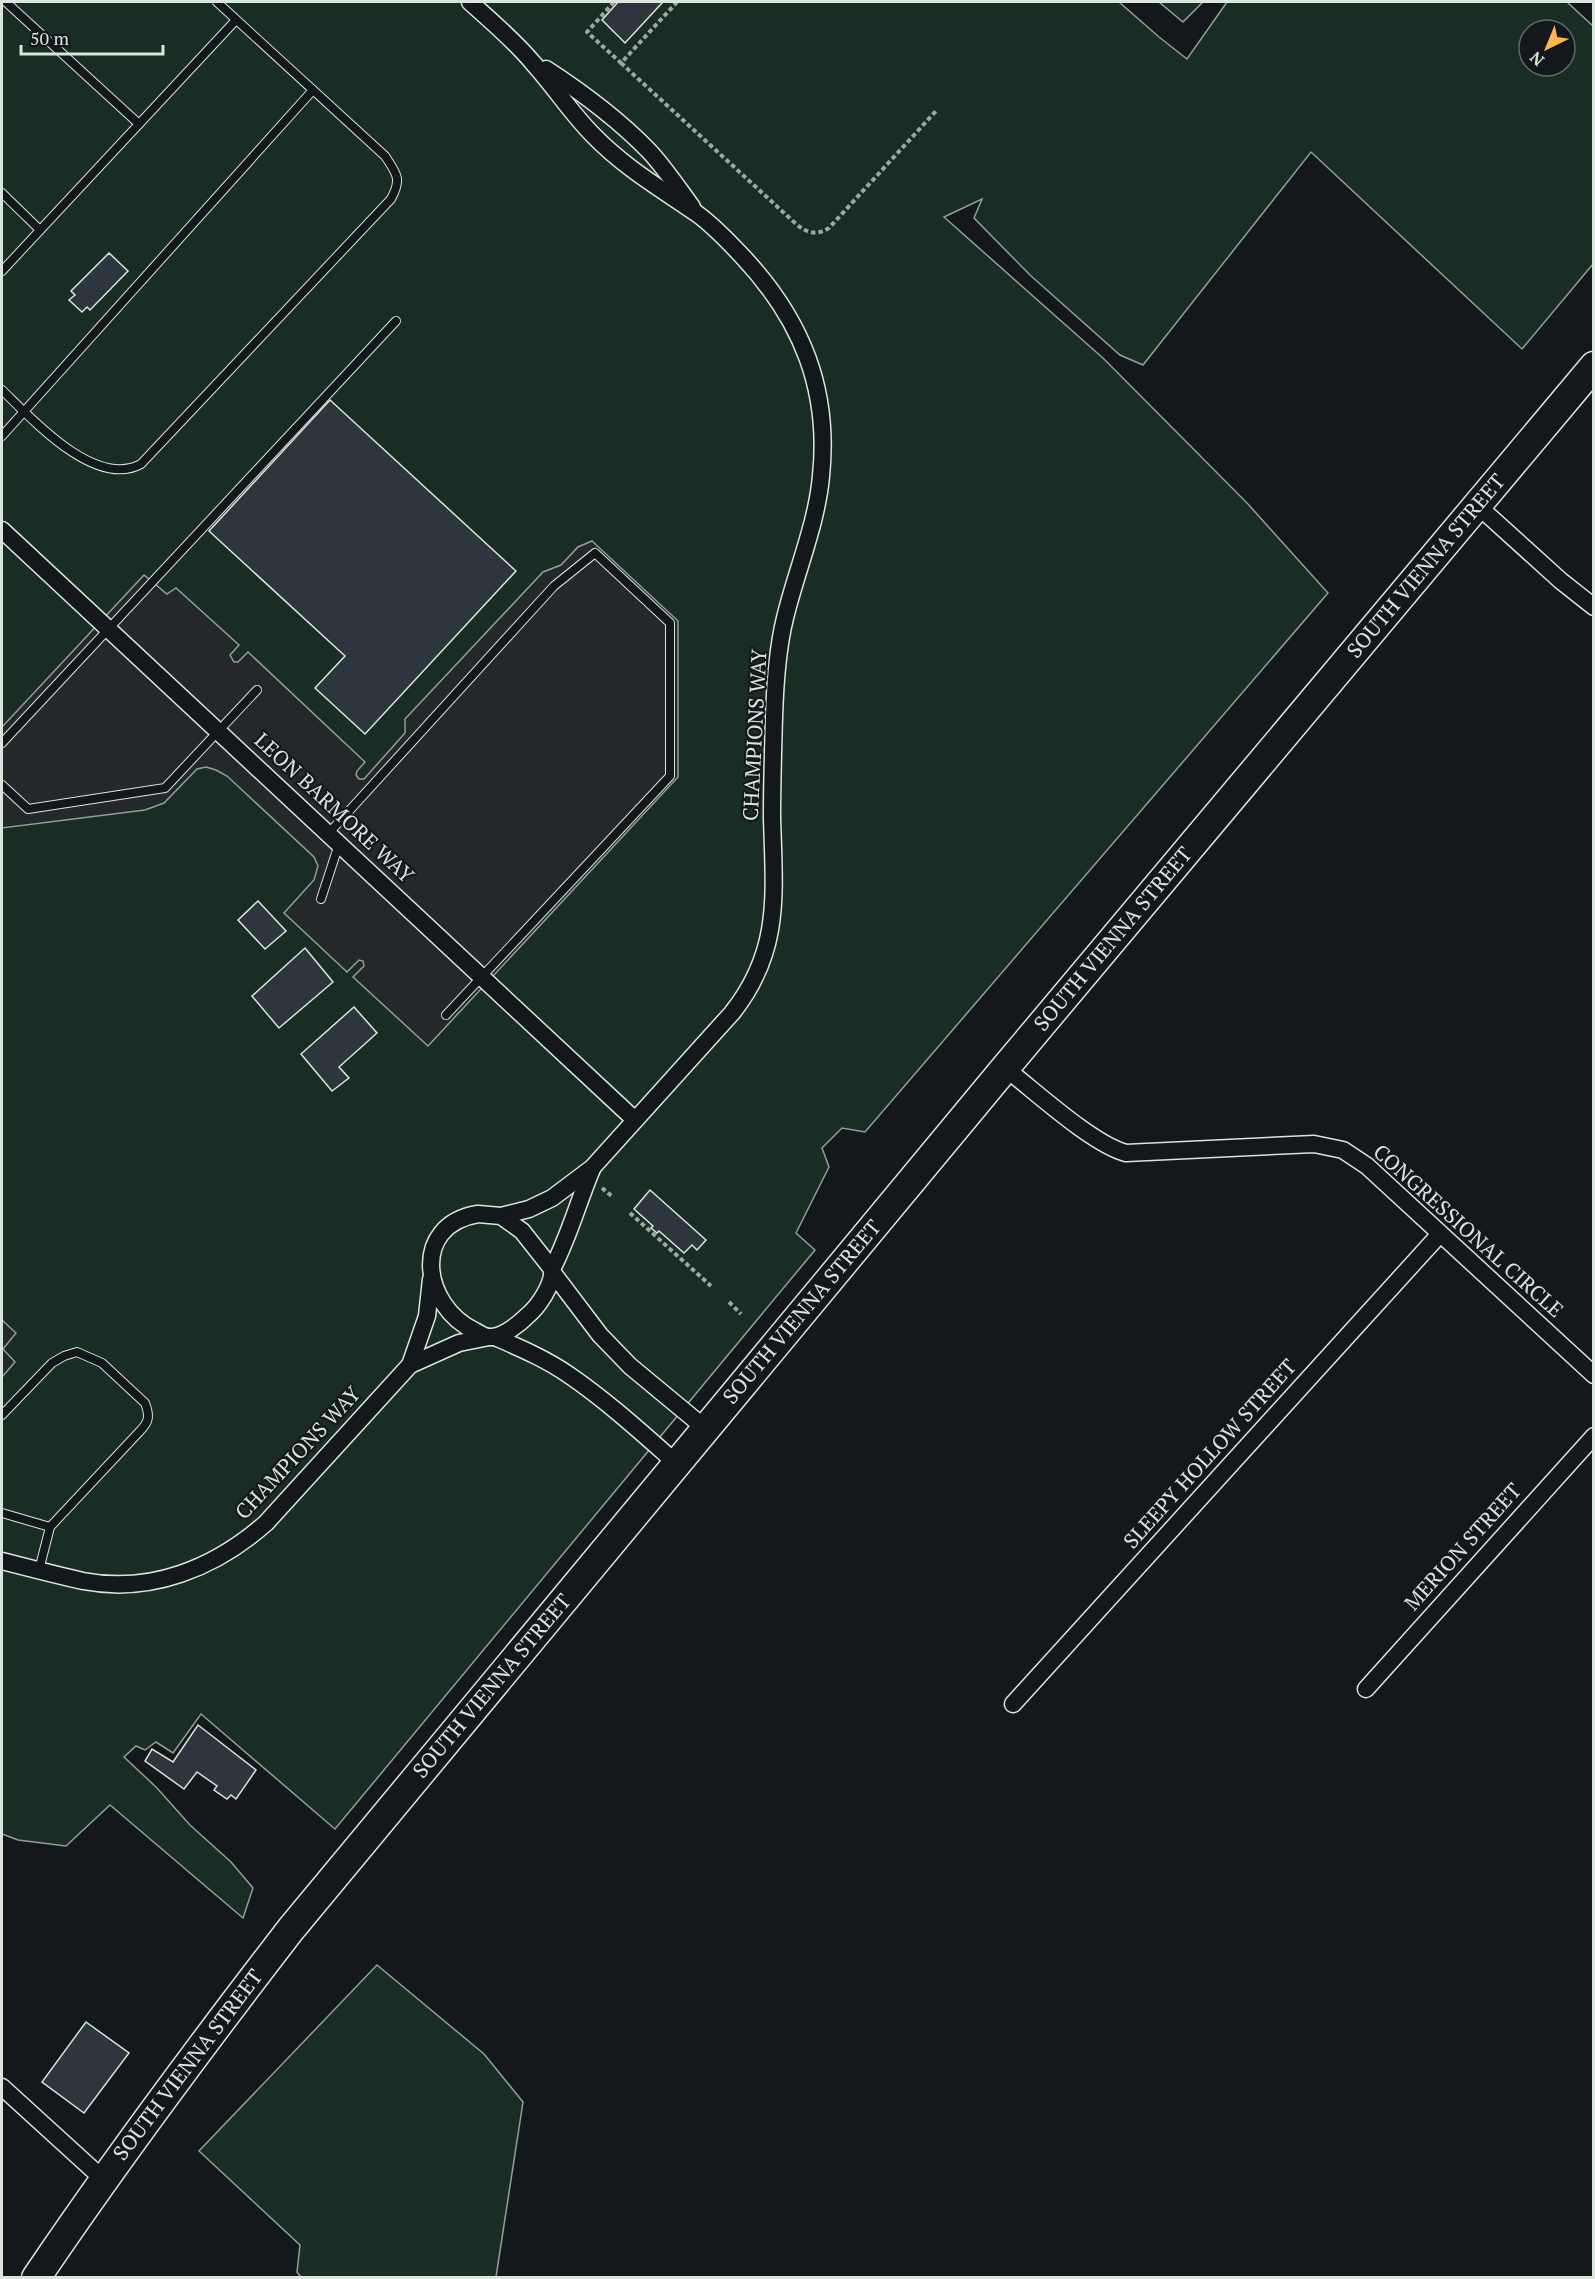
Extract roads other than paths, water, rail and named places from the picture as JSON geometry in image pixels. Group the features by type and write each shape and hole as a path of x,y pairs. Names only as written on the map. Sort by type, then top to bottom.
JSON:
{"highway":[{"name":"SOUTH VIENNA STREET","path":"36,2277 103,2179 196,2052 291,1929 1005,1068 1593,366"}],"street":[{"name":"CHAMPIONS WAY","path":"470,2 531,60 592,135 631,171 698,214"},
{"name":"CHAMPIONS WAY","path":"2,1561 84,1581 116,1584 146,1583 196,1569 244,1543 266,1523 410,1365 427,1316 433,1252 439,1237 447,1227 467,1216 478,1214 501,1216 529,1209 552,1198 592,1168 738,1006 749,991 765,956 772,925 774,897 772,782 775,690 783,622 815,507 821,477 821,406 813,370 798,333 763,278 698,214 649,152 579,91 531,60"},
{"path":"1477,505 1593,607"},
{"name":"LEON BARMORE WAY","path":"2,530 635,1120"},
{"name":"CONGRESSIONAL CIRCLE","path":"1005,1068 1086,1131 1117,1151 1126,1153 1314,1144 1343,1150 1367,1166 1593,1375"},
{"name":"CHAMPIONS WAY","path":"410,1365 459,1343 492,1337 519,1324 532,1312 544,1295 592,1168"},
{"path":"501,1216 522,1231 600,1335 630,1366 706,1428"},
{"name":"SLEEPY HOLLOW STREET","path":"1013,1704 1440,1234"},
{"path":"431,1276 440,1300 448,1313 460,1323 540,1358 569,1374 676,1463"},
{"name":"MERION STREET","path":"1366,1689 1593,1436"},
{"path":"2,2087 103,2179"}],"lane":[{"path":"6,2 139,124"},
{"path":"2,390 60,444 81,457 118,470 132,469 141,464 392,199 398,186 397,173 385,156 217,2"},
{"path":"2,271 236,20"},
{"path":"2,436 313,90"},
{"path":"2,193 40,230"},
{"path":"2,743 396,321"},
{"path":"321,900 334,839 554,586 595,553 670,623 670,776 446,1015"},
{"path":"2,785 28,809 165,788 258,690"},
{"path":"2,1415 52,1363 77,1352 102,1363 145,1403 148,1412 148,1422 50,1527 39,1570"},
{"path":"2,1513 50,1527"}]}
